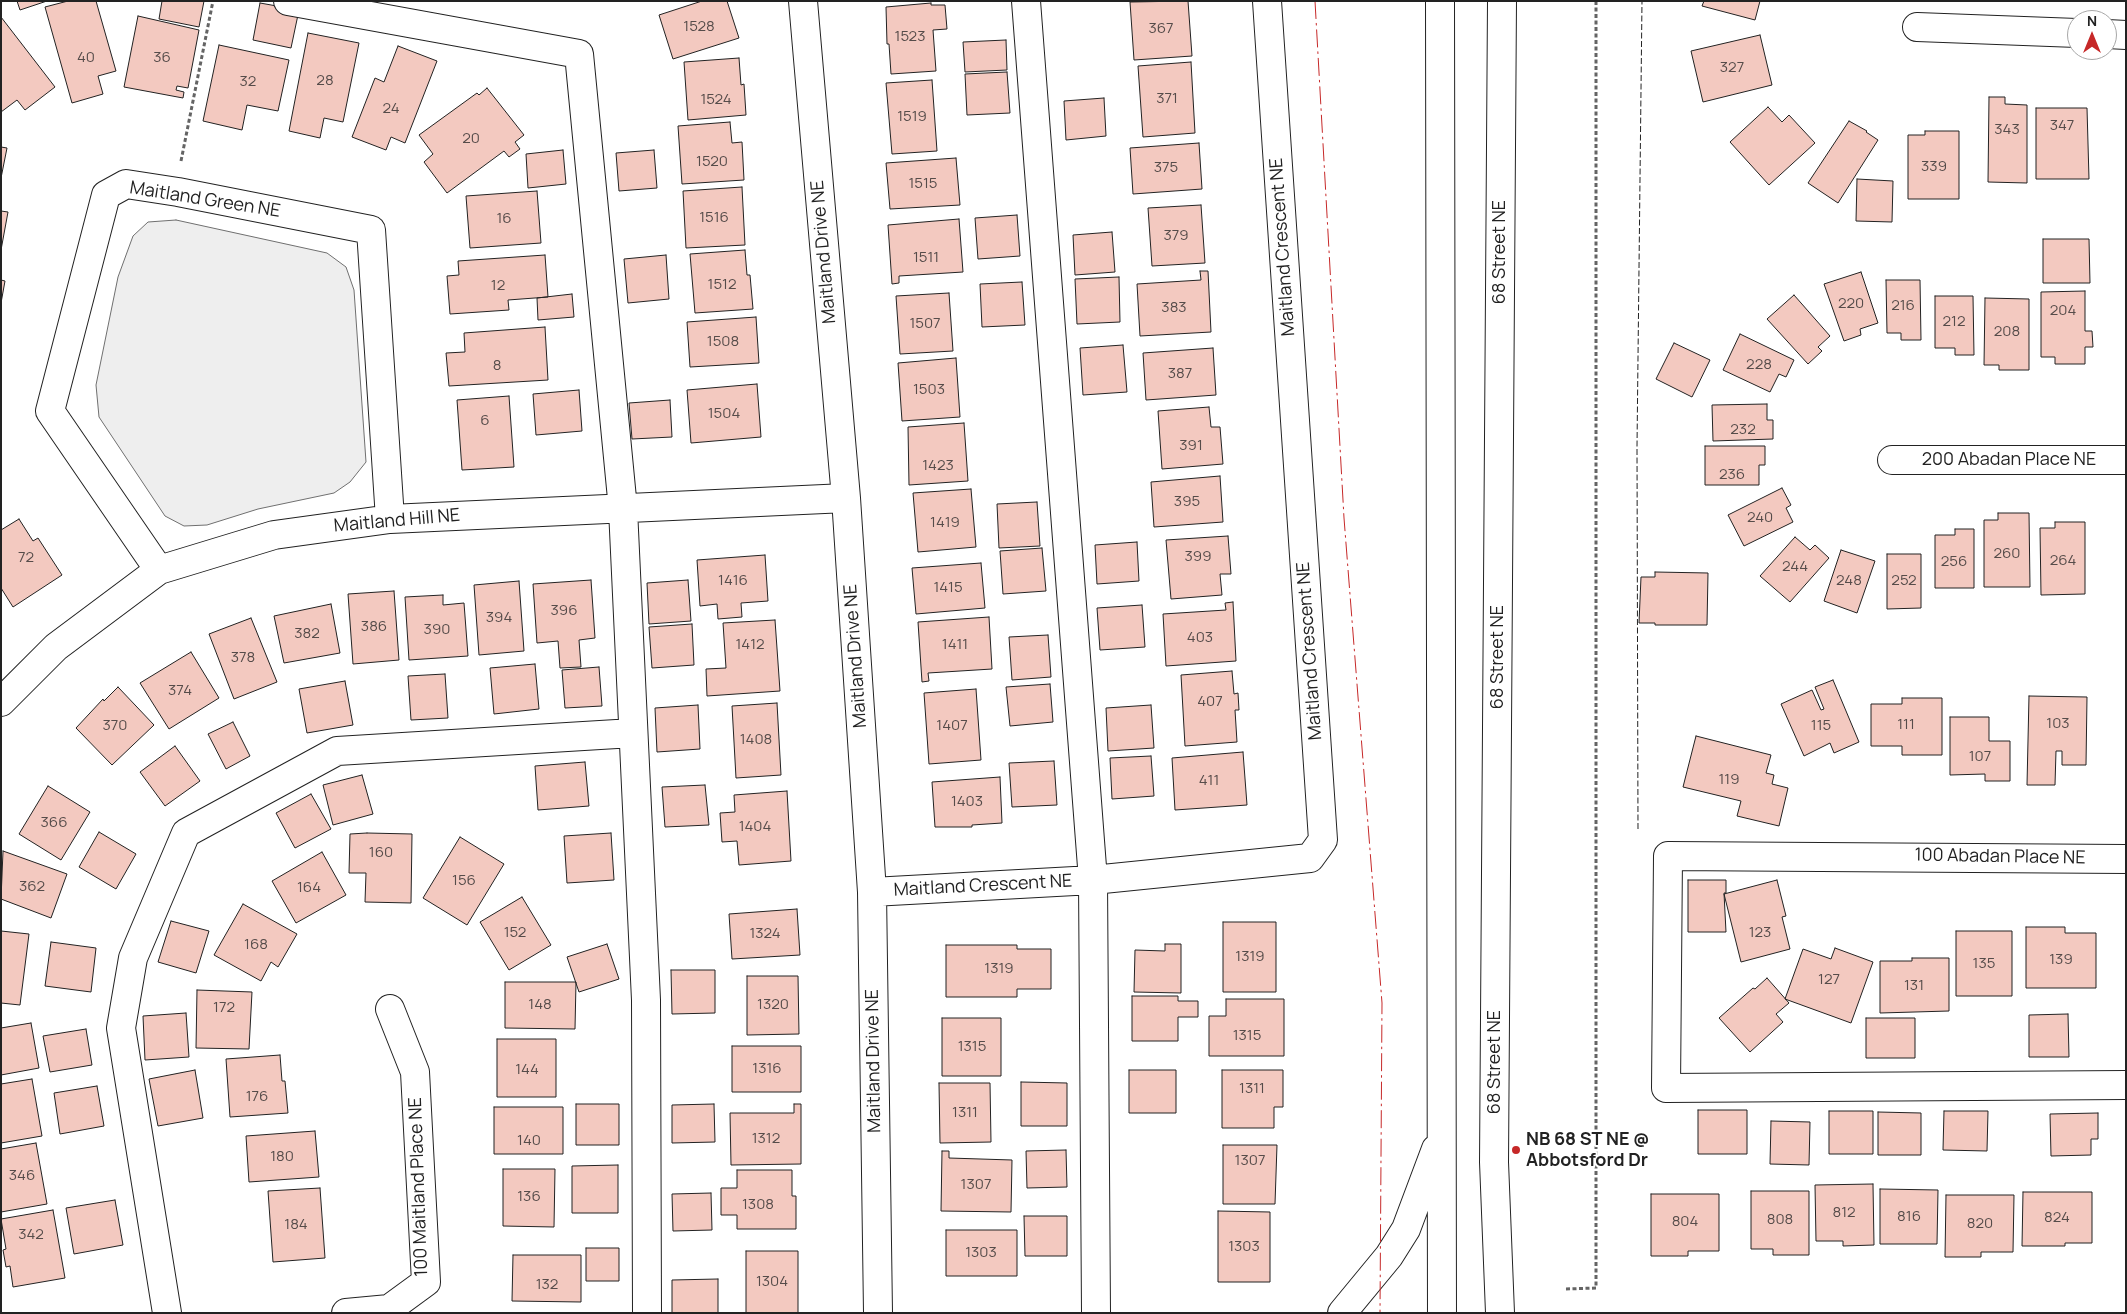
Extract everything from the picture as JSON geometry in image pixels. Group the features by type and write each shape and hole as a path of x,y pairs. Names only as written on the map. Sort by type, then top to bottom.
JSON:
{"street":[{"path":"288,1 579,54 623,509 646,1000 648,1313"},
{"name":"Maitland Drive NE","path":"803,1 846,498 872,892 878,1313"},
{"path":"1026,1 1092,880 1096,1313"},
{"name":"Maitland Crescent NE","path":"872,892 1092,880 1310,858 1322,840 1267,1"},
{"path":"1440,1 1442,1313"},
{"name":"68 Street NE","path":"1500,1313 1494,1162 1502,1"},
{"path":"1917,27 2067,33"},
{"name":"Maitland Green NE","path":"159,570 50,411 106,195 126,184 178,192 371,230 390,519"},
{"name":"200 Abadan Place NE","path":"1892,460 2126,460"},
{"name":"Maitland Hill NE","path":"1,702 56,647 159,570 274,534 390,519 846,498"},
{"path":"167,1313 120,1028 134,958 186,833 337,750 633,733"},
{"name":"100 Abadan Place NE","path":"2126,859 1668,856 1666,1088 2126,1085"},
{"name":"100 Maitland Place NE","path":"346,1313 389,1309 426,1282 415,1072 390,1009"},
{"path":"1342,1313 1390,1256 1406,1229 1441,1133"}],"path":[{"path":"178,192 182,149 213,1"},
{"path":"1566,1289 1596,1288 1596,1"}],"shaded area":[{"path":"176,220 327,253 346,267 354,290 366,462 350,482 334,493 258,509 207,525 184,526 165,516 99,417 96,385 118,277 133,236 148,222"}],"building":[{"path":"17,1 47,1 20,10"},
{"path":"68,1 96,1 116,71 98,76 103,94 72,103 45,7"},
{"path":"162,1 204,1 199,27 159,19"},
{"path":"702,1 727,1 739,38 673,59 659,15"},
{"path":"1188,1 1192,56 1134,60 1130,2"},
{"path":"1704,1 1760,1 1755,20 1702,6"},
{"path":"260,3 299,10 291,48 253,40"},
{"path":"931,3 931,5 945,5 947,29 933,30 936,71 891,74 889,44 887,44 886,7"},
{"path":"138,16 199,30 188,88 177,86 176,90 184,92 183,98 124,87"},
{"path":"1,17 55,87 25,110 17,100 1,112"},
{"path":"308,33 359,43 343,122 324,118 320,138 289,131"},
{"path":"1760,35 1772,85 1703,102 1691,51"},
{"path":"1006,40 1007,70 965,72 963,42"},
{"path":"219,45 289,60 278,111 247,105 242,130 203,121"},
{"path":"398,46 437,61 405,143 391,137 386,150 352,137 375,78 384,82"},
{"path":"739,58 741,85 744,84 746,115 688,120 684,62"},
{"path":"1191,62 1195,133 1143,137 1138,66"},
{"path":"1007,72 1010,113 967,115 965,74"},
{"path":"932,80 937,151 892,154 886,83"},
{"path":"487,88 524,135 515,142 520,149 509,157 504,151 447,193 424,162 433,154 419,135 477,93 479,95"},
{"path":"1989,97 2005,97 2005,104 2027,105 2027,183 1988,182"},
{"path":"1104,98 1106,136 1066,140 1064,101"},
{"path":"1768,107 1782,122 1789,115 1815,143 1769,185 1730,142"},
{"path":"2036,108 2087,108 2089,179 2036,179"},
{"path":"1849,121 1878,140 1838,203 1808,183"},
{"path":"730,122 732,143 742,142 744,180 682,184 678,126"},
{"path":"1925,131 1959,131 1959,199 1908,199 1908,135 1925,135"},
{"path":"1199,143 1202,189 1133,194 1130,148"},
{"path":"1,147 7,148 1,178"},
{"path":"563,150 566,184 528,188 526,154"},
{"path":"654,150 657,188 619,191 616,153"},
{"path":"956,158 960,205 890,209 886,163"},
{"path":"1857,179 1893,181 1892,222 1856,221"},
{"path":"742,187 745,245 686,248 683,191"},
{"path":"537,191 541,243 470,248 466,196"},
{"path":"1201,205 1205,263 1152,266 1148,208"},
{"path":"1,211 8,212 1,250"},
{"path":"1017,215 1020,256 978,259 975,218"},
{"path":"959,219 963,272 899,276 899,283 892,284 888,225"},
{"path":"1112,232 1115,272 1075,275 1073,235"},
{"path":"2043,239 2089,239 2090,283 2043,283"},
{"path":"745,250 747,275 750,275 753,309 695,313 690,254"},
{"path":"545,255 548,297 508,300 509,310 450,314 447,276 459,275 458,261"},
{"path":"666,255 669,299 628,303 624,259"},
{"path":"1200,271 1208,271 1211,332 1140,336 1137,284 1201,280"},
{"path":"1861,272 1878,323 1860,329 1861,335 1844,341 1824,284"},
{"path":"1119,277 1120,322 1077,324 1075,279"},
{"path":"1,280 5,281 1,303"},
{"path":"1886,280 1920,280 1921,340 1901,340 1901,333 1887,333"},
{"path":"1022,282 1025,325 982,327 980,284"},
{"path":"2085,291 2085,331 2092,331 2093,347 2085,347 2085,364 2055,364 2055,357 2041,357 2041,292"},
{"path":"949,293 953,351 900,354 896,296"},
{"path":"572,294 574,317 538,320 537,298"},
{"path":"1794,295 1830,336 1818,347 1822,351 1808,364 1767,319"},
{"path":"1935,296 1973,296 1974,355 1955,355 1955,348 1935,348"},
{"path":"1985,298 2029,299 2029,370 1999,370 1999,365 1984,365"},
{"path":"756,317 759,363 690,367 687,322"},
{"path":"545,327 548,380 449,386 446,353 465,352 464,333"},
{"path":"1740,334 1794,360 1786,377 1779,374 1770,392 1723,370"},
{"path":"1674,343 1710,360 1692,397 1656,379"},
{"path":"1123,345 1127,392 1083,395 1080,348"},
{"path":"1213,348 1216,395 1146,400 1143,353"},
{"path":"956,358 960,417 902,421 898,363"},
{"path":"757,384 761,437 691,443 687,390"},
{"path":"579,390 582,431 536,435 533,394"},
{"path":"509,396 514,467 462,470 457,400"},
{"path":"670,400 672,437 632,439 629,403"},
{"path":"1767,404 1767,420 1773,420 1773,439 1713,441 1712,405"},
{"path":"1209,407 1211,427 1220,427 1223,464 1162,469 1158,411"},
{"path":"964,423 968,481 909,485 908,427"},
{"path":"1705,446 1765,446 1765,465 1759,465 1759,485 1705,485"},
{"path":"1220,476 1223,522 1154,527 1151,482"},
{"path":"1782,488 1791,505 1786,508 1793,522 1744,546 1728,515"},
{"path":"971,489 976,547 918,552 913,493"},
{"path":"1037,502 1040,546 999,548 997,504"},
{"path":"1998,513 2029,513 2030,587 1984,587 1984,520 1998,520"},
{"path":"19,519 33,541 38,538 62,575 13,607 1,588 1,530"},
{"path":"2055,522 2085,522 2085,594 2041,595 2040,528 2055,528"},
{"path":"1955,529 1974,529 1974,588 1935,588 1935,535 1955,535"},
{"path":"1228,536 1231,574 1220,574 1222,595 1171,599 1166,540"},
{"path":"1795,537 1810,550 1815,545 1829,558 1790,602 1760,576"},
{"path":"1137,542 1139,581 1097,584 1095,545"},
{"path":"1042,548 1046,591 1003,594 1000,551"},
{"path":"1841,550 1875,561 1857,613 1824,601"},
{"path":"1887,554 1921,554 1921,608 1887,609"},
{"path":"765,555 768,601 741,603 742,617 718,619 717,604 700,606 697,560"},
{"path":"981,563 985,608 916,614 912,568"},
{"path":"1655,572 1708,573 1707,625 1655,625 1655,623 1639,623 1641,577 1655,577"},
{"path":"591,580 595,638 579,640 581,667 560,668 558,641 537,643 533,584"},
{"path":"688,580 691,621 649,624 647,583"},
{"path":"519,581 524,651 479,655 474,585"},
{"path":"394,591 399,660 353,664 348,594"},
{"path":"443,595 443,605 464,603 468,656 409,660 405,597"},
{"path":"1233,602 1236,661 1166,666 1163,614 1226,610 1225,603"},
{"path":"331,604 340,653 284,663 274,616"},
{"path":"1142,605 1145,647 1100,650 1097,608"},
{"path":"989,617 992,669 928,673 929,681 922,682 918,622"},
{"path":"251,618 277,682 234,699 209,634"},
{"path":"775,620 780,691 707,696 706,669 726,668 723,623"},
{"path":"692,624 694,665 652,668 649,627"},
{"path":"1048,635 1051,677 1012,680 1009,637"},
{"path":"191,652 219,698 169,729 140,683"},
{"path":"535,664 539,709 494,714 490,668"},
{"path":"599,667 602,706 565,708 562,670"},
{"path":"1232,671 1234,694 1238,693 1239,710 1235,710 1237,742 1185,746 1181,675"},
{"path":"445,674 448,718 411,720 408,676"},
{"path":"1833,680 1859,742 1834,753 1830,743 1804,756 1781,704 1812,690 1821,710 1824,709 1815,687"},
{"path":"345,681 353,725 307,733 299,689"},
{"path":"1050,684 1053,722 1010,726 1006,687"},
{"path":"118,687 154,725 112,765 76,728 103,699 104,701"},
{"path":"976,689 981,760 929,764 924,693"},
{"path":"2029,696 2087,697 2086,765 2062,765 2062,751 2056,751 2055,785 2027,785"},
{"path":"1902,698 1942,698 1942,755 1902,755 1902,746 1871,746 1871,704 1902,704"},
{"path":"777,703 781,775 736,778 732,706"},
{"path":"698,705 700,749 657,752 655,708"},
{"path":"1151,705 1154,748 1108,751 1106,708"},
{"path":"1950,717 1989,717 1989,741 2010,741 2010,781 1985,781 1985,774 1950,775"},
{"path":"233,722 250,756 226,769 208,734"},
{"path":"1696,736 1771,755 1766,773 1774,775 1772,784 1788,788 1779,826 1737,816 1741,801 1683,787"},
{"path":"175,746 200,781 165,806 140,772"},
{"path":"1243,752 1247,805 1175,810 1172,758"},
{"path":"1151,756 1154,796 1112,799 1110,758"},
{"path":"1054,761 1057,805 1012,807 1009,763"},
{"path":"585,762 589,806 538,810 535,766"},
{"path":"362,775 373,814 333,825 323,785"},
{"path":"1000,777 1002,823 972,825 972,827 935,827 932,782"},
{"path":"705,785 709,825 665,827 662,787"},
{"path":"48,786 90,812 61,860 19,834"},
{"path":"787,791 791,861 739,865 737,841 722,842 720,813 735,812 734,795"},
{"path":"311,794 331,829 295,848 276,813"},
{"path":"99,832 136,854 116,889 79,867"},
{"path":"611,833 614,880 567,883 564,836"},
{"path":"350,834 412,834 411,903 365,902 366,873 349,873"},
{"path":"460,837 504,864 467,925 423,898"},
{"path":"3,851 67,874 51,918 1,899"},
{"path":"322,852 346,895 296,923 272,881"},
{"path":"1688,880 1726,880 1726,893 1724,893 1726,932 1688,932"},
{"path":"1777,880 1786,916 1782,917 1790,949 1741,962 1724,894"},
{"path":"522,897 551,945 509,970 480,922"},
{"path":"243,904 297,934 278,967 271,962 261,981 214,955"},
{"path":"797,909 800,955 732,959 729,914"},
{"path":"171,921 209,931 196,973 158,962"},
{"path":"1223,922 1276,922 1276,992 1223,992"},
{"path":"2026,927 2065,927 2065,933 2096,933 2096,988 2026,988"},
{"path":"1,931 29,934 20,1005 1,1003"},
{"path":"1956,931 2012,931 2012,996 1956,996"},
{"path":"51,942 96,948 91,992 45,986"},
{"path":"607,944 619,979 579,992 567,957"},
{"path":"1165,944 1181,944 1181,993 1134,992 1135,950 1165,951"},
{"path":"946,945 1017,945 1017,949 1051,949 1051,989 1017,989 1017,997 946,997"},
{"path":"1835,948 1873,962 1851,1023 1785,999 1803,949 1831,959"},
{"path":"1912,958 1949,958 1949,1011 1880,1013 1880,961 1912,961"},
{"path":"671,970 715,970 715,1013 672,1014"},
{"path":"747,976 798,976 799,1034 747,1035"},
{"path":"1767,978 1789,1003 1776,1014 1783,1022 1750,1052 1719,1018"},
{"path":"505,982 576,982 575,1029 505,1028"},
{"path":"197,990 252,992 249,1049 196,1048"},
{"path":"1132,996 1178,996 1178,1001 1198,1001 1198,1017 1178,1017 1178,1041 1132,1041"},
{"path":"1226,999 1284,999 1284,1056 1209,1056 1209,1016 1226,1016"},
{"path":"186,1013 189,1057 145,1060 143,1016"},
{"path":"2068,1014 2069,1057 2029,1057 2029,1015"},
{"path":"942,1018 1001,1018 1001,1076 942,1076"},
{"path":"1866,1018 1915,1018 1915,1058 1866,1058"},
{"path":"31,1023 39,1068 1,1075 1,1028"},
{"path":"86,1029 92,1065 50,1072 43,1036"},
{"path":"497,1039 556,1039 556,1097 497,1097"},
{"path":"732,1046 801,1046 801,1092 732,1092"},
{"path":"280,1055 282,1081 285,1081 288,1113 230,1117 226,1059"},
{"path":"195,1070 203,1118 158,1126 149,1079"},
{"path":"1129,1070 1176,1070 1176,1113 1129,1113"},
{"path":"1222,1070 1283,1070 1283,1107 1274,1107 1274,1128 1222,1128"},
{"path":"32,1079 42,1136 1,1143 1,1084"},
{"path":"1021,1082 1067,1083 1067,1126 1021,1126"},
{"path":"939,1083 990,1083 991,1142 940,1143"},
{"path":"97,1086 104,1126 60,1134 54,1093"},
{"path":"576,1104 619,1104 619,1145 576,1145"},
{"path":"714,1104 715,1142 672,1143 672,1105"},
{"path":"794,1104 801,1104 801,1164 731,1165 730,1113 794,1113"},
{"path":"494,1107 563,1107 563,1154 494,1154"},
{"path":"1698,1110 1747,1110 1747,1154 1698,1154"},
{"path":"1829,1111 1873,1111 1873,1154 1829,1154"},
{"path":"1944,1111 1988,1111 1987,1151 1943,1150"},
{"path":"1878,1112 1921,1113 1921,1155 1878,1155"},
{"path":"2098,1113 2098,1139 2091,1139 2091,1155 2051,1156 2050,1114"},
{"path":"1771,1121 1810,1122 1809,1165 1770,1164"},
{"path":"315,1131 319,1177 249,1182 246,1136"},
{"path":"36,1143 47,1204 1,1212 1,1149"},
{"path":"1223,1145 1277,1145 1275,1204 1223,1204"},
{"path":"1066,1150 1067,1187 1027,1188 1026,1151"},
{"path":"942,1151 949,1151 949,1158 1012,1160 1011,1212 941,1211"},
{"path":"618,1165 618,1213 572,1213 572,1166"},
{"path":"503,1169 555,1169 554,1227 503,1226"},
{"path":"737,1170 792,1170 792,1196 796,1196 796,1229 737,1229 737,1215 721,1215 721,1188 737,1188"},
{"path":"1873,1184 1874,1245 1843,1246 1843,1241 1816,1241 1815,1185"},
{"path":"320,1188 325,1258 273,1262 268,1191"},
{"path":"1880,1189 1938,1190 1937,1244 1880,1244"},
{"path":"1751,1191 1809,1191 1809,1255 1773,1255 1773,1249 1751,1249"},
{"path":"2023,1192 2092,1192 2092,1243 2065,1243 2065,1246 2022,1246"},
{"path":"711,1193 712,1230 673,1231 672,1194"},
{"path":"1651,1194 1719,1194 1719,1251 1688,1251 1688,1256 1651,1256"},
{"path":"1946,1195 2014,1195 2013,1252 1981,1252 1981,1257 1945,1257"},
{"path":"115,1200 123,1245 74,1254 66,1208"},
{"path":"53,1210 65,1278 13,1287 10,1266 6,1267 3,1250 6,1249 1,1219"},
{"path":"1218,1211 1270,1212 1270,1282 1218,1282"},
{"path":"1024,1216 1067,1216 1067,1256 1025,1256"},
{"path":"946,1230 1017,1230 1017,1276 946,1276"},
{"path":"586,1248 619,1248 619,1281 586,1281"},
{"path":"746,1251 798,1251 798,1313 746,1313"},
{"path":"513,1255 581,1255 581,1302 512,1301"},
{"path":"718,1279 718,1313 672,1313 672,1280"}],"fence":[{"path":"1638,829 1637,447 1642,1"}],"power":[{"path":"1315,1 1344,518 1382,1003 1380,1313"}],"place":[{"name":"NB 68 ST NE @ Abbotsford Dr","path":"1516,1150"}]}
